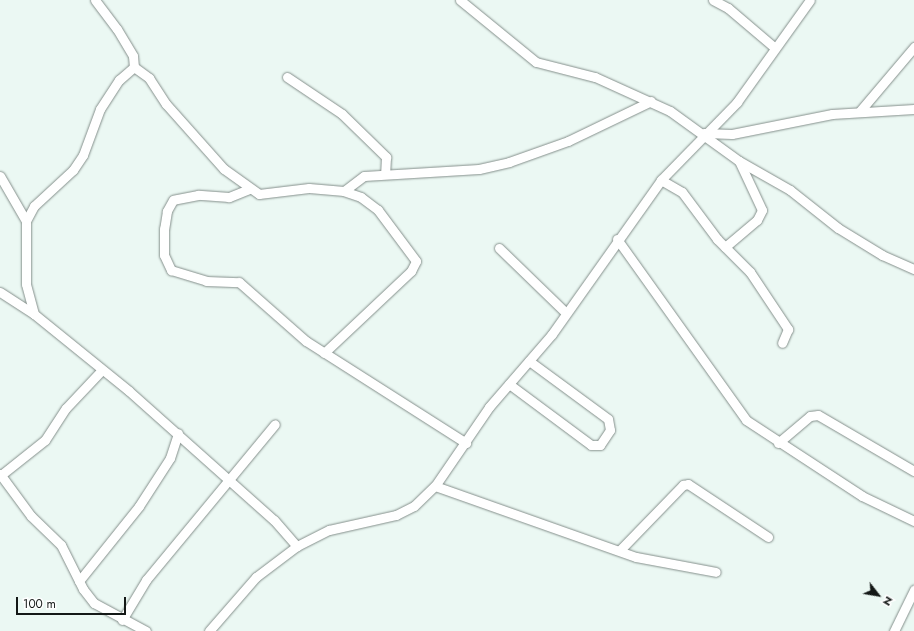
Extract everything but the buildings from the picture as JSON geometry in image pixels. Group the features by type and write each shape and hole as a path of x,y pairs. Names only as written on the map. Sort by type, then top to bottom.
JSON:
{"street":[{"path":"95,0 117,29 133,56 134,67 149,78 166,104 224,169 249,190 259,194 309,188 344,191 361,197 378,210 416,261 411,271 324,353"},
{"path":"460,0 536,62 595,78 651,101 704,133 739,161 771,177 869,248 914,269"},
{"path":"713,0 728,8 774,47"},
{"path":"209,631 256,577 297,546 329,530 396,515 435,486 466,443 488,407 529,361 566,313 660,180 704,133 737,102 774,47 810,0"},
{"path":"860,111 914,47"},
{"path":"34,314 26,284 26,221 34,206 73,170 83,155 100,109 119,80 134,67"},
{"path":"287,77 342,114 386,157 385,174"},
{"path":"344,191 364,176 479,169 509,162 568,141 651,101"},
{"path":"704,133 732,134 860,111 914,109"},
{"path":"725,247 757,220 762,210 739,161"},
{"path":"0,176 26,221"},
{"path":"660,180 682,192 725,247 742,262 788,329 782,343"},
{"path":"249,190 229,197 198,195 173,200 167,211 164,229 167,260 171,270 197,278 239,282 324,353 466,443"},
{"path":"618,239 746,420 862,496 913,519"},
{"path":"499,248 566,313"},
{"path":"0,292 34,314 101,371 178,433 286,530 297,546"},
{"path":"509,384 591,444 600,444 610,430 608,419 529,361"},
{"path":"101,371 66,408 45,440 0,475 31,516 61,545 78,581 94,603 122,620 146,631"},
{"path":"778,442 810,416 818,415 914,471"},
{"path":"122,620 146,580 230,481 275,424"},
{"path":"78,581 139,506 170,458 178,433"},
{"path":"620,550 678,490 688,484 768,537"},
{"path":"435,486 646,560 716,572"},
{"path":"894,631 914,590"}]}
